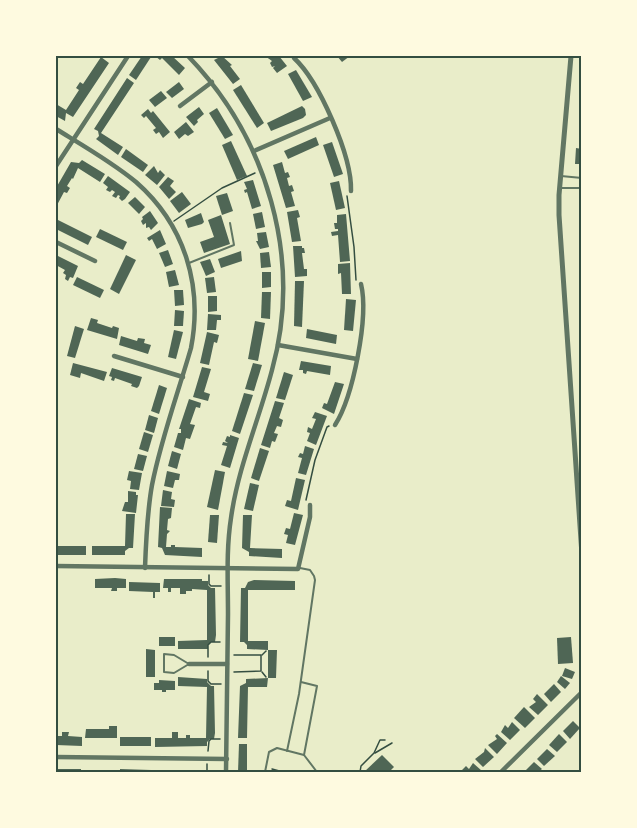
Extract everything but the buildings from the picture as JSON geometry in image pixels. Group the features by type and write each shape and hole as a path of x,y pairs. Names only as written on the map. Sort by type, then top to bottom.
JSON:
{"street":[{"path":"56,166 128,56"},
{"path":"189,56 212,82 234,114 254,152 262,170 275,216 281,252 283,299 278,345 273,369 238,480 230,526 226,772"},
{"path":"571,56 559,215 582,555"},
{"path":"294,58 303,66 313,82 330,118 349,170 351,191"},
{"path":"180,106 212,82"},
{"path":"254,152 330,118"},
{"path":"56,129 134,181 159,206 171,223 189,263 195,290 196,313 191,348 152,486 146,529 145,568"},
{"path":"56,242 94,261"},
{"path":"335,425 342,415 357,359 363,310 361,284"},
{"path":"278,345 357,359"},
{"path":"114,356 183,377"},
{"path":"56,566 298,569 310,517 310,505"},
{"path":"189,664 227,664"},
{"path":"501,772 582,692"},
{"path":"56,757 227,759"}],"lane":[{"path":"561,176 582,178"},
{"path":"560,188 582,188"},
{"path":"189,263 234,246 230,223"},
{"path":"287,750 301,682 315,580 310,570 298,569"},
{"path":"164,654 174,655 189,664 174,673 164,672 164,654"},
{"path":"301,682 317,686 304,755"},
{"path":"265,772 269,752 277,748 304,755 315,771"}],"path":[{"path":"171,223 222,188 262,170"},
{"path":"351,191 346,196 354,247 354,279 361,284"},
{"path":"310,505 305,499 315,460 327,427 335,425"},
{"path":"209,568 211,586 228,586"},
{"path":"227,642 211,642 208,645 208,681 211,684 227,684"},
{"path":"233,655 261,655 266,651"},
{"path":"261,655 261,671 266,677"},
{"path":"233,672 261,671"},
{"path":"207,772 209,741 227,739"},
{"path":"374,753 380,740 385,740"},
{"path":"360,772 361,766 374,753 392,743"},
{"path":"266,765 283,772"}]}
